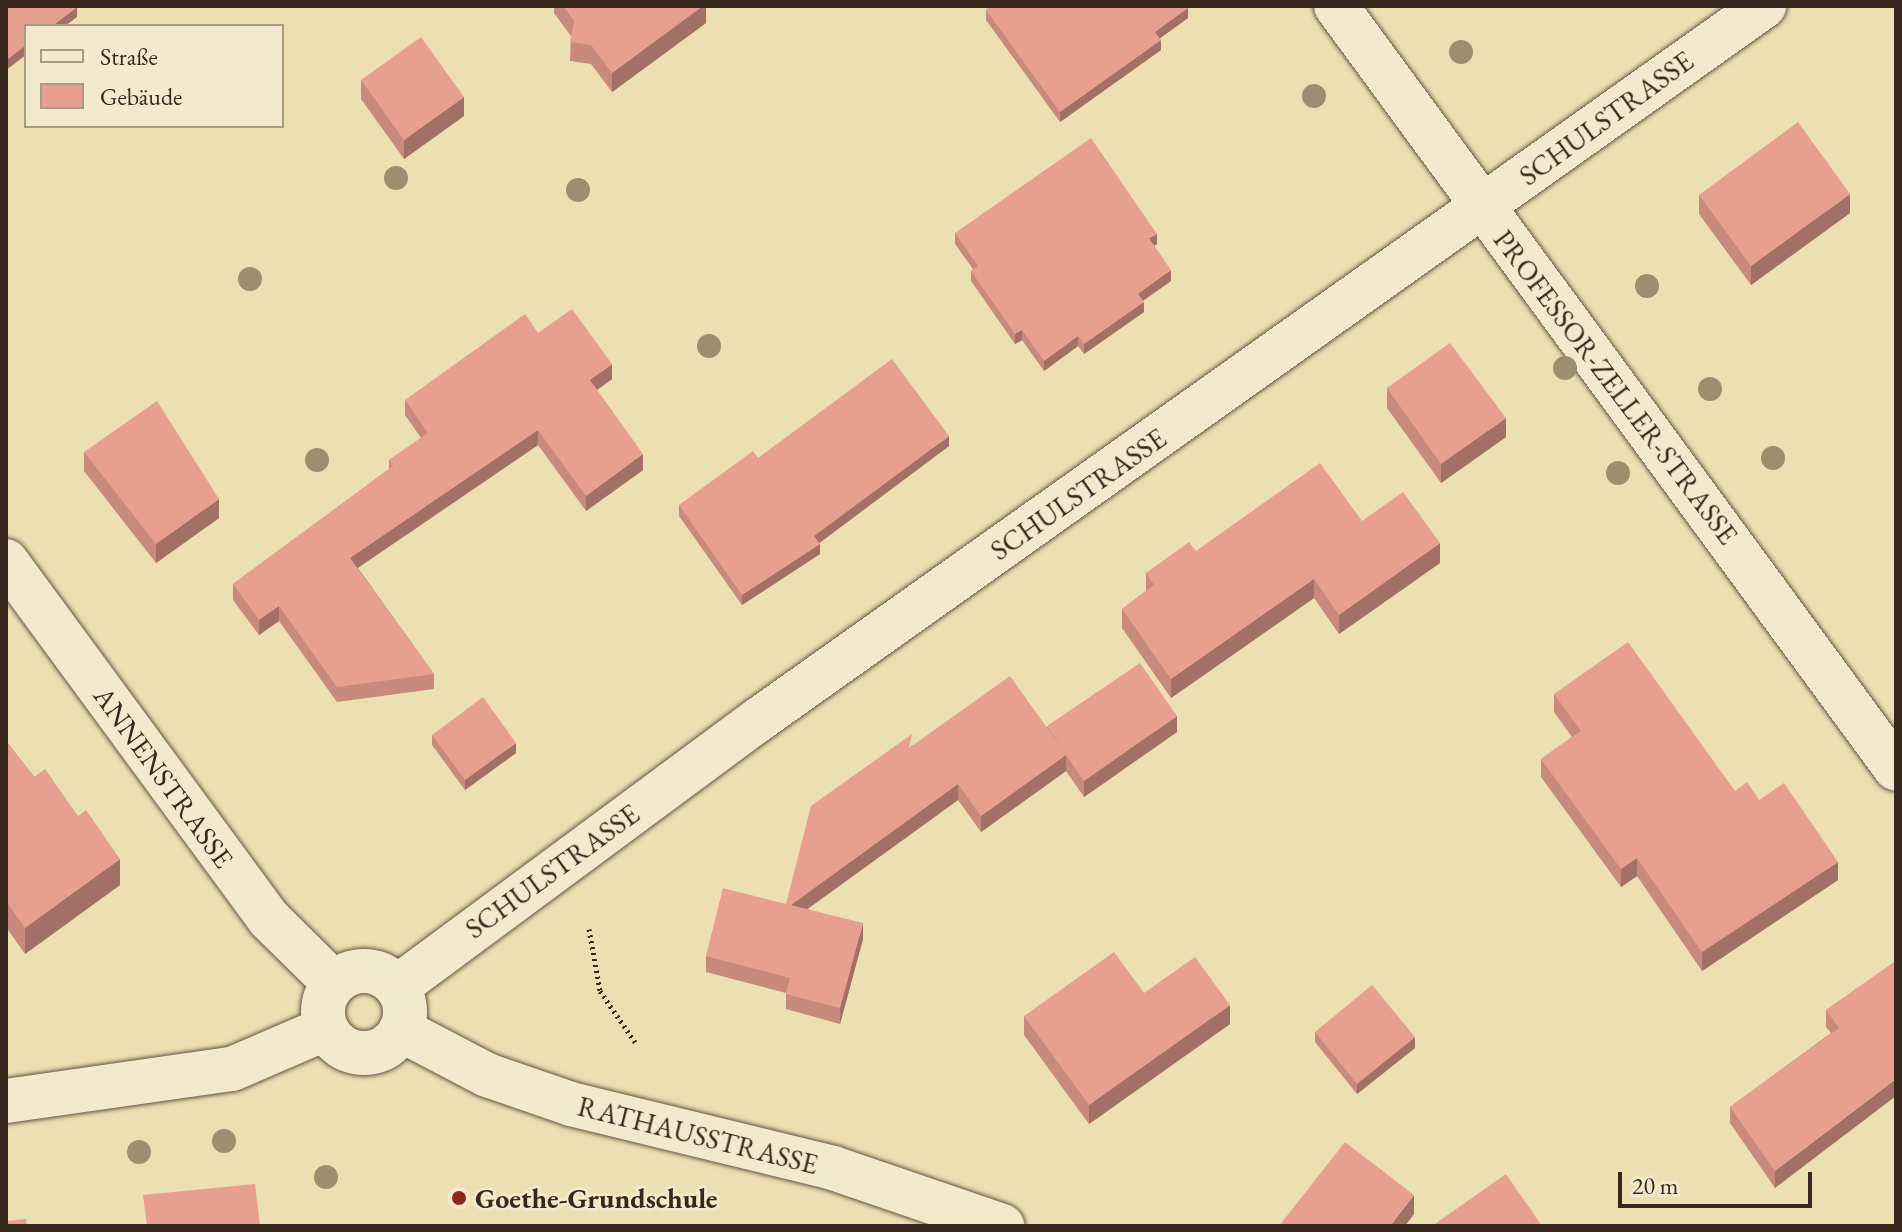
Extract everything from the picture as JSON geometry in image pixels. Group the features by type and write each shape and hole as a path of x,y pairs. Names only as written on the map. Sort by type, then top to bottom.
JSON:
{"street":[{"name":"PROFESSOR-ZELLER-STRASSE","path":"1336,6 1896,769"},
{"name":"SCHULSTRASSE","path":"397,987 758,720 1764,6"},
{"name":"ANNENSTRASSE","path":"6,561 268,918 334,983"},
{"path":"359,970 387,977 397,987 405,1008 401,1030 383,1049 356,1053 344,1048 325,1029 324,1000 334,983 359,970"},
{"path":"6,1101 232,1069 325,1029"},
{"name":"RATHAUSSTRASSE","path":"401,1030 487,1075 571,1104 833,1168 1002,1226"}],"path":[{"path":"589,929 600,991 635,1042"}],"building":[{"path":"6,6 77,7 55,24 24,24 24,46 6,60"},
{"path":"563,6 703,6 612,73 591,45 570,42 574,21"},
{"path":"991,6 1188,8 1155,32 1161,40 1060,112 986,10"},
{"path":"421,37 464,97 404,140 361,80"},
{"path":"1798,122 1850,194 1751,266 1699,195"},
{"path":"1091,138 1157,234 1149,238 1171,270 1138,294 1144,302 1084,344 1078,336 1044,361 1022,330 1015,334 971,271 978,266 955,233"},
{"path":"572,309 612,364 590,380 643,454 586,496 538,430 350,558 434,674 337,687 279,606 259,620 233,584 393,466 389,460 428,433 405,400 525,314 538,333"},
{"path":"1450,343 1506,418 1441,464 1387,388"},
{"path":"892,359 949,436 814,536 820,544 742,595 679,505 753,451 758,458"},
{"path":"157,401 219,499 156,544 84,452"},
{"path":"1320,463 1362,521 1403,492 1440,543 1339,615 1314,579 1171,679 1122,609 1154,585 1146,573 1189,542 1196,551"},
{"path":"1628,642 1735,791 1747,782 1759,800 1784,783 1838,862 1702,952 1637,858 1621,869 1541,759 1581,731 1554,694"},
{"path":"1140,663 1177,716 1084,781 1066,755 981,816 958,784 791,905 863,923 840,1008 786,994 790,978 706,956 723,888 786,904 811,806 912,734 909,748 1010,676 1063,750 1047,726"},
{"path":"483,697 516,743 465,780 432,735"},
{"path":"6,741 34,777 45,769 78,816 86,810 120,859 25,928 6,901"},
{"path":"1114,952 1144,993 1195,957 1230,1005 1089,1105 1024,1016"},
{"path":"1896,961 1896,1079 1775,1171 1730,1107 1839,1028 1826,1010"},
{"path":"1372,985 1415,1037 1357,1084 1315,1032"},
{"path":"1345,1142 1414,1195 1390,1226 1279,1226"},
{"path":"1506,1174 1542,1226 1432,1226"},
{"path":"255,1184 260,1226 147,1226 143,1195"},
{"path":"26,1219 27,1226 6,1226 6,1221"}],"place":[{"name":"Goethe-Grundschule","path":"459,1198"}]}
